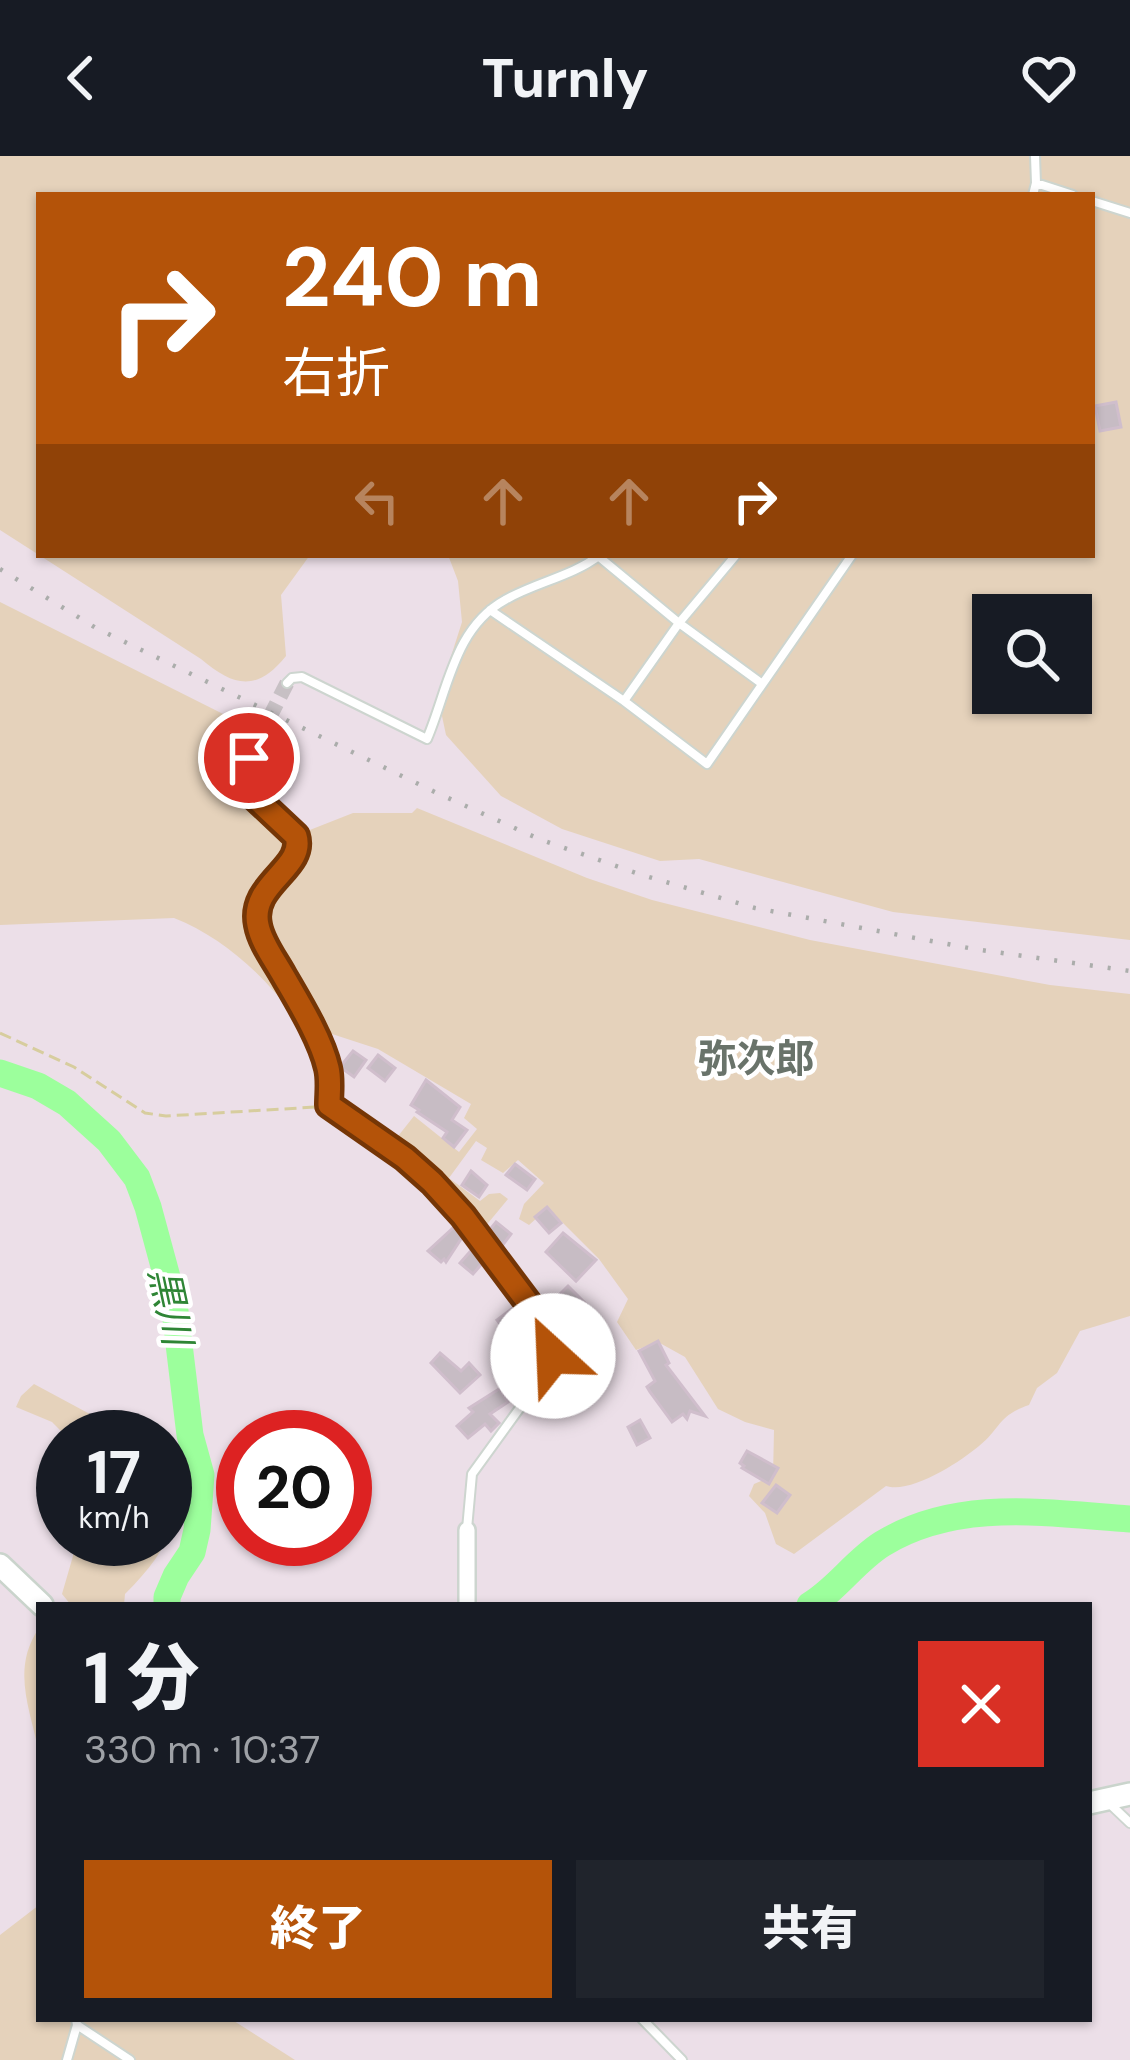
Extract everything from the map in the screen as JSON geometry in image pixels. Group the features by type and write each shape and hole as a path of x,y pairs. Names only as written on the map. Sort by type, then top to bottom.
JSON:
{"main road":[{"path":"0,1565 39,1602"},
{"path":"1097,1801 1130,1794"}],"street":[{"path":"467,1530 467,1602"}],"lane":[{"path":"1034,192 1035,156"},
{"path":"1036,183 1064,192"},
{"path":"1095,202 1130,213"},
{"path":"287,683 302,677 427,739 461,645 473,626 506,599 571,574 596,558"},
{"path":"601,558 761,683"},
{"path":"625,700 679,623 733,558"},
{"path":"490,610 625,700 707,764 850,558"},
{"path":"249,758 246,789 299,843 296,855 264,890 256,916 258,929 327,1062 329,1105 432,1182 463,1216 552,1339 548,1369 472,1474 467,1530"},
{"path":"1097,1801 1130,1823"},
{"path":"68,2060 77,2022 130,2060"},
{"path":"645,2022 682,2060"}],"path":[{"path":"0,1033 74,1067 145,1113 166,1116 329,1105"}],"shaded area":[{"path":"0,156 1130,156 1130,940 893,912 699,859 660,861 562,829 501,796 446,735 438,697 462,622 458,581 449,558 1095,558 1095,192 36,192 36,553 0,530"},
{"path":"44,558 308,558 281,595 286,656 275,668 245,682"},
{"path":"0,602 251,728 242,793 292,837 353,813 412,813 417,808 652,900 810,940 1050,985 1130,994 1130,1316 1080,1331 1057,1373 1037,1388 1029,1405 1005,1418 960,1460 921,1481 886,1486 794,1554 776,1544 765,1513 749,1496 754,1484 773,1476 774,1430 718,1409 685,1357 658,1342 636,1350 617,1322 628,1299 599,1259 548,1208 529,1225 519,1219 524,1204 544,1183 518,1160 503,1173 481,1160 487,1148 476,1141 449,1178 480,1201 500,1193 508,1199 484,1228 395,1140 414,1116 459,1152 477,1129 464,1118 471,1104 378,1049 332,1034 323,1025 299,1023 244,962 211,937 174,918 0,925"},
{"path":"34,1384 82,1410 36,1410 36,1415 16,1407"},
{"path":"70,1566 150,1566 125,1594 124,1602 69,1602 62,1594"},
{"path":"36,1634 36,1740 24,1674"},
{"path":"36,1907 36,2022 236,2022 295,2060 0,2060 0,1935"}],"building":[{"path":"1116,402 1121,427 1100,431 1095,406"},
{"path":"353,1051 366,1060 354,1077 340,1067"},
{"path":"378,1055 395,1068 385,1081 368,1068"},
{"path":"426,1080 460,1107 452,1120 467,1130 454,1147 443,1138 447,1132 411,1105"},
{"path":"515,1164 535,1179 527,1190 506,1175"},
{"path":"471,1171 487,1185 479,1197 462,1185"},
{"path":"547,1207 561,1223 549,1233 535,1217"},
{"path":"496,1222 511,1234 497,1247 487,1233"},
{"path":"454,1227 463,1236 446,1262 441,1262 428,1251"},
{"path":"563,1233 596,1260 576,1281 546,1252"},
{"path":"476,1245 486,1259 473,1274 460,1263"},
{"path":"568,1286 588,1306 563,1332 544,1310"},
{"path":"517,1305 540,1333 530,1340 542,1361 529,1369 497,1320"},
{"path":"658,1341 666,1365 705,1416 690,1411 687,1419 683,1414 672,1422 650,1392 647,1387 655,1381 639,1351"},
{"path":"440,1353 461,1371 469,1363 480,1375 460,1393 431,1363"},
{"path":"499,1389 508,1402 490,1414 499,1423 491,1431 485,1424 468,1438 457,1426 473,1412 469,1408"},
{"path":"640,1420 650,1438 637,1445 628,1427"},
{"path":"747,1451 778,1468 769,1484 742,1468"},
{"path":"776,1485 790,1495 777,1513 762,1503"}],"waterway":[{"name":"黒川","path":"0,1073 38,1086 67,1103 109,1141 137,1178 148,1207 174,1303 190,1435 201,1475 192,1552 167,1602"},
{"name":"黒川","path":"814,1602 882,1544 941,1520 1003,1512 1130,1519"}],"tunnel":[{"path":"249,758 287,683"}],"railway":[{"path":"0,569 96,628 539,839 755,908 974,949 1130,971"}],"district":[{"name":"弥次郎","path":"756,1058"}],"route":[{"path":"249,758 246,789 299,843 296,855 264,890 256,916 258,929 327,1062 329,1105 405,1158 463,1216 547,1328 553,1356"}]}
